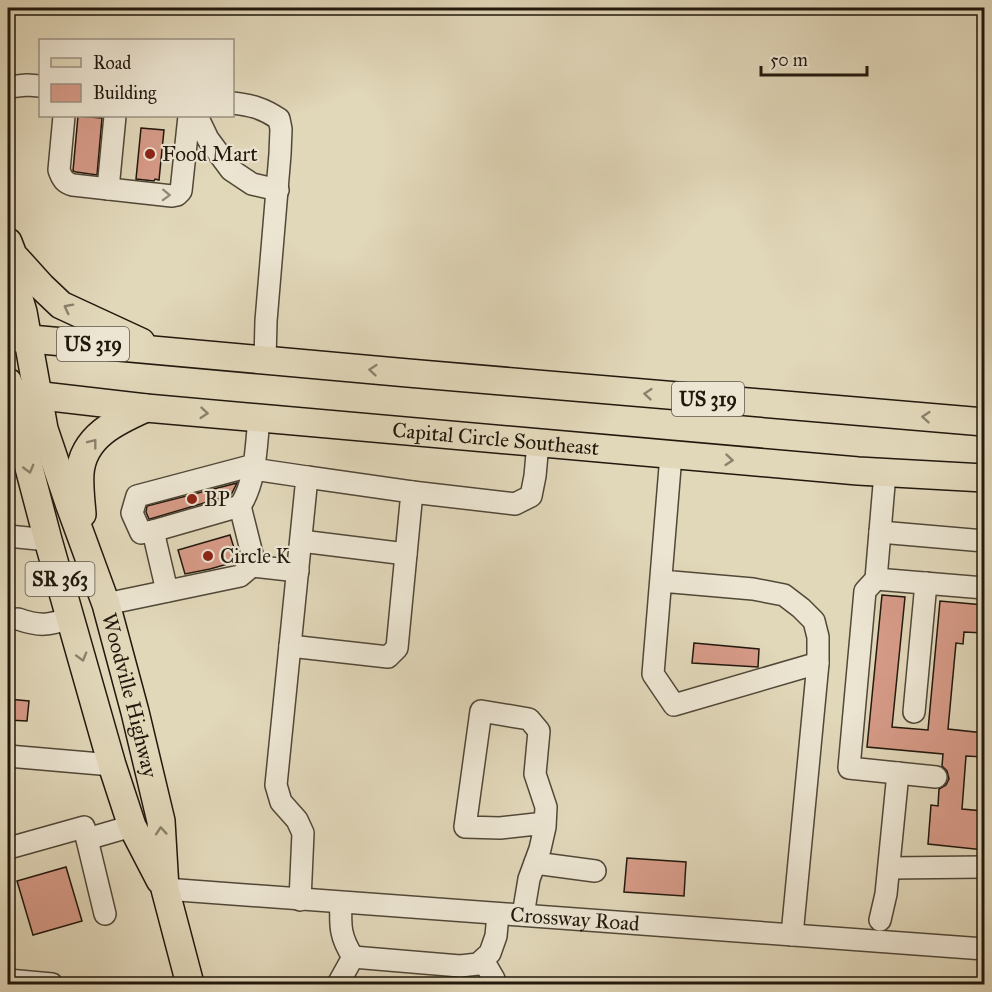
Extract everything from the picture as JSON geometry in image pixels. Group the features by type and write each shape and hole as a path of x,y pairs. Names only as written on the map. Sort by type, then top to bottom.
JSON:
{"main road":[{"path":"8,242 14,255 61,305 159,350"},
{"name":"Woodville Highway","path":"8,261 23,312 18,338 38,395 44,429 106,604 135,712 161,821 165,889 190,984"},
{"name":"US 319","path":"18,338 984,422"},
{"name":"Woodville Highway","path":"8,389 112,765 132,826 165,889"},
{"name":"Capital Circle Southeast","path":"8,389 38,395 146,408 885,473 984,478"},
{"path":"83,540 80,473 82,459 94,439 114,422 146,408"}],"street":[{"path":"8,87 39,86"},
{"path":"234,103 248,104 267,110 279,119 281,129 265,360"},
{"path":"64,117 59,170 67,183 172,196 181,191 189,117"},
{"path":"108,189 115,117"},
{"path":"197,117 208,139 231,170 252,184 278,190"},
{"path":"259,418 254,467 246,497 240,506 141,533 132,513 137,496 254,467 412,492 515,504 531,496 538,443"},
{"path":"671,455 653,674 674,705 818,663"},
{"path":"885,473 876,579 865,591 849,768 936,777"},
{"path":"300,900 303,833 297,820 281,802 276,785 307,477"},
{"path":"290,646 388,657 397,648 412,492"},
{"path":"240,506 252,554 252,566"},
{"path":"153,531 167,591"},
{"path":"880,532 984,542"},
{"path":"8,536 48,540"},
{"path":"301,541 406,554"},
{"path":"106,604 240,576 252,566 298,571"},
{"path":"876,579 984,588"},
{"path":"661,581 753,589 784,595 814,621 818,637 818,663 792,935"},
{"path":"914,712 926,583"},
{"path":"18,619 32,624 46,625 72,618"},
{"path":"523,915 529,879 540,849 545,823 546,807 536,774 539,731 529,719 481,711 465,827 500,828 545,823"},
{"path":"8,756 112,765"},
{"path":"880,920 886,894 898,773"},
{"path":"87,839 132,826"},
{"path":"9,848 84,827 105,914"},
{"path":"535,862 595,871"},
{"path":"889,868 984,867"},
{"name":"Crossway Road","path":"165,889 984,949"},
{"path":"340,903 340,925 345,944 353,957"},
{"path":"353,957 460,966 478,964 490,953 496,936 498,914"},
{"path":"338,984 353,957"},
{"path":"483,960 494,979 494,984"},
{"path":"8,980 52,984"}],"building":[{"path":"78,117 102,118 97,175 73,171"},
{"name":"Food Mart","path":"141,128 164,130 159,180 136,179"},
{"path":"237,483 231,495 150,519 146,512 147,506"},
{"name":"Circle K","path":"230,535 238,561 185,574 178,550"},
{"path":"882,595 905,597 892,727 928,730 940,601 984,605 984,633 964,632 963,644 956,643 948,729 984,733 984,757 966,756 962,809 984,811 984,850 928,844 931,805 938,806 939,789 946,785 949,779 947,771 942,766 943,754 867,747"},
{"path":"694,643 759,649 758,667 692,663"},
{"path":"8,699 29,701 27,721 8,720"},
{"path":"627,858 686,862 684,896 624,892"},
{"path":"66,867 82,921 33,935 17,881"}],"place":[{"name":"Food Mart","path":"150,154"},
{"name":"BP","path":"192,499"},
{"name":"Circle K","path":"208,556"}]}
